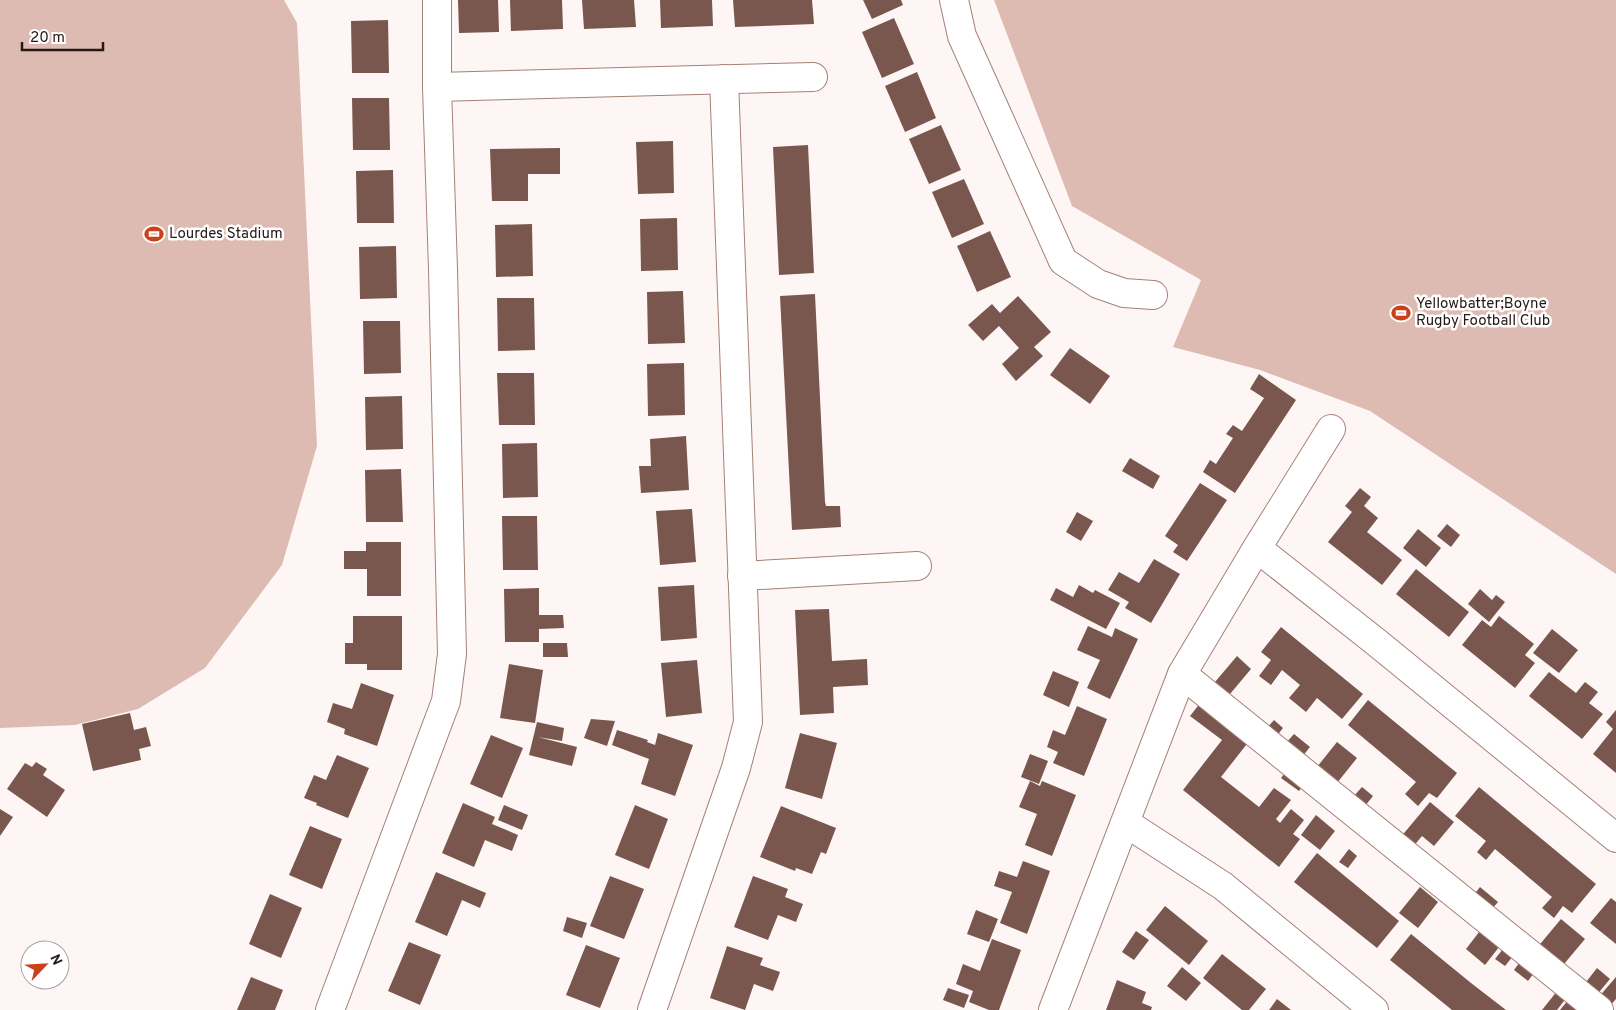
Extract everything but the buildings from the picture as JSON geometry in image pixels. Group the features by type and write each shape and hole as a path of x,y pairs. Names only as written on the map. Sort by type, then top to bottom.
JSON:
{"street":[{"path":"330,1010 446,701 452,654 437,87 437,0"},
{"path":"954,0 962,36 1063,261 1098,284 1124,293 1153,294"},
{"path":"437,87 813,76"},
{"path":"652,1010 736,768 748,722 724,79"},
{"path":"1053,1010 1182,674 1331,429"},
{"path":"1257,548 1384,648 1616,838"},
{"path":"742,576 917,566"},
{"path":"1182,674 1599,1010"},
{"path":"1126,823 1223,886 1374,1010"}],"shaded area":[{"name":"Lourdes Stadium","path":"0,0 284,0 297,23 317,446 282,565 205,668 138,709 75,725 0,728"},
{"name":"Yellowbatter;Boyne Rugby Football Club","path":"994,0 1616,0 1616,574 1370,411 1260,370 1173,347 1201,280 1072,206"}],"place":[{"name":"Lourdes Stadium","path":"154,234"},
{"name":"Yellowbatter;Boyne Rugby Football Club","path":"1401,313"}]}
